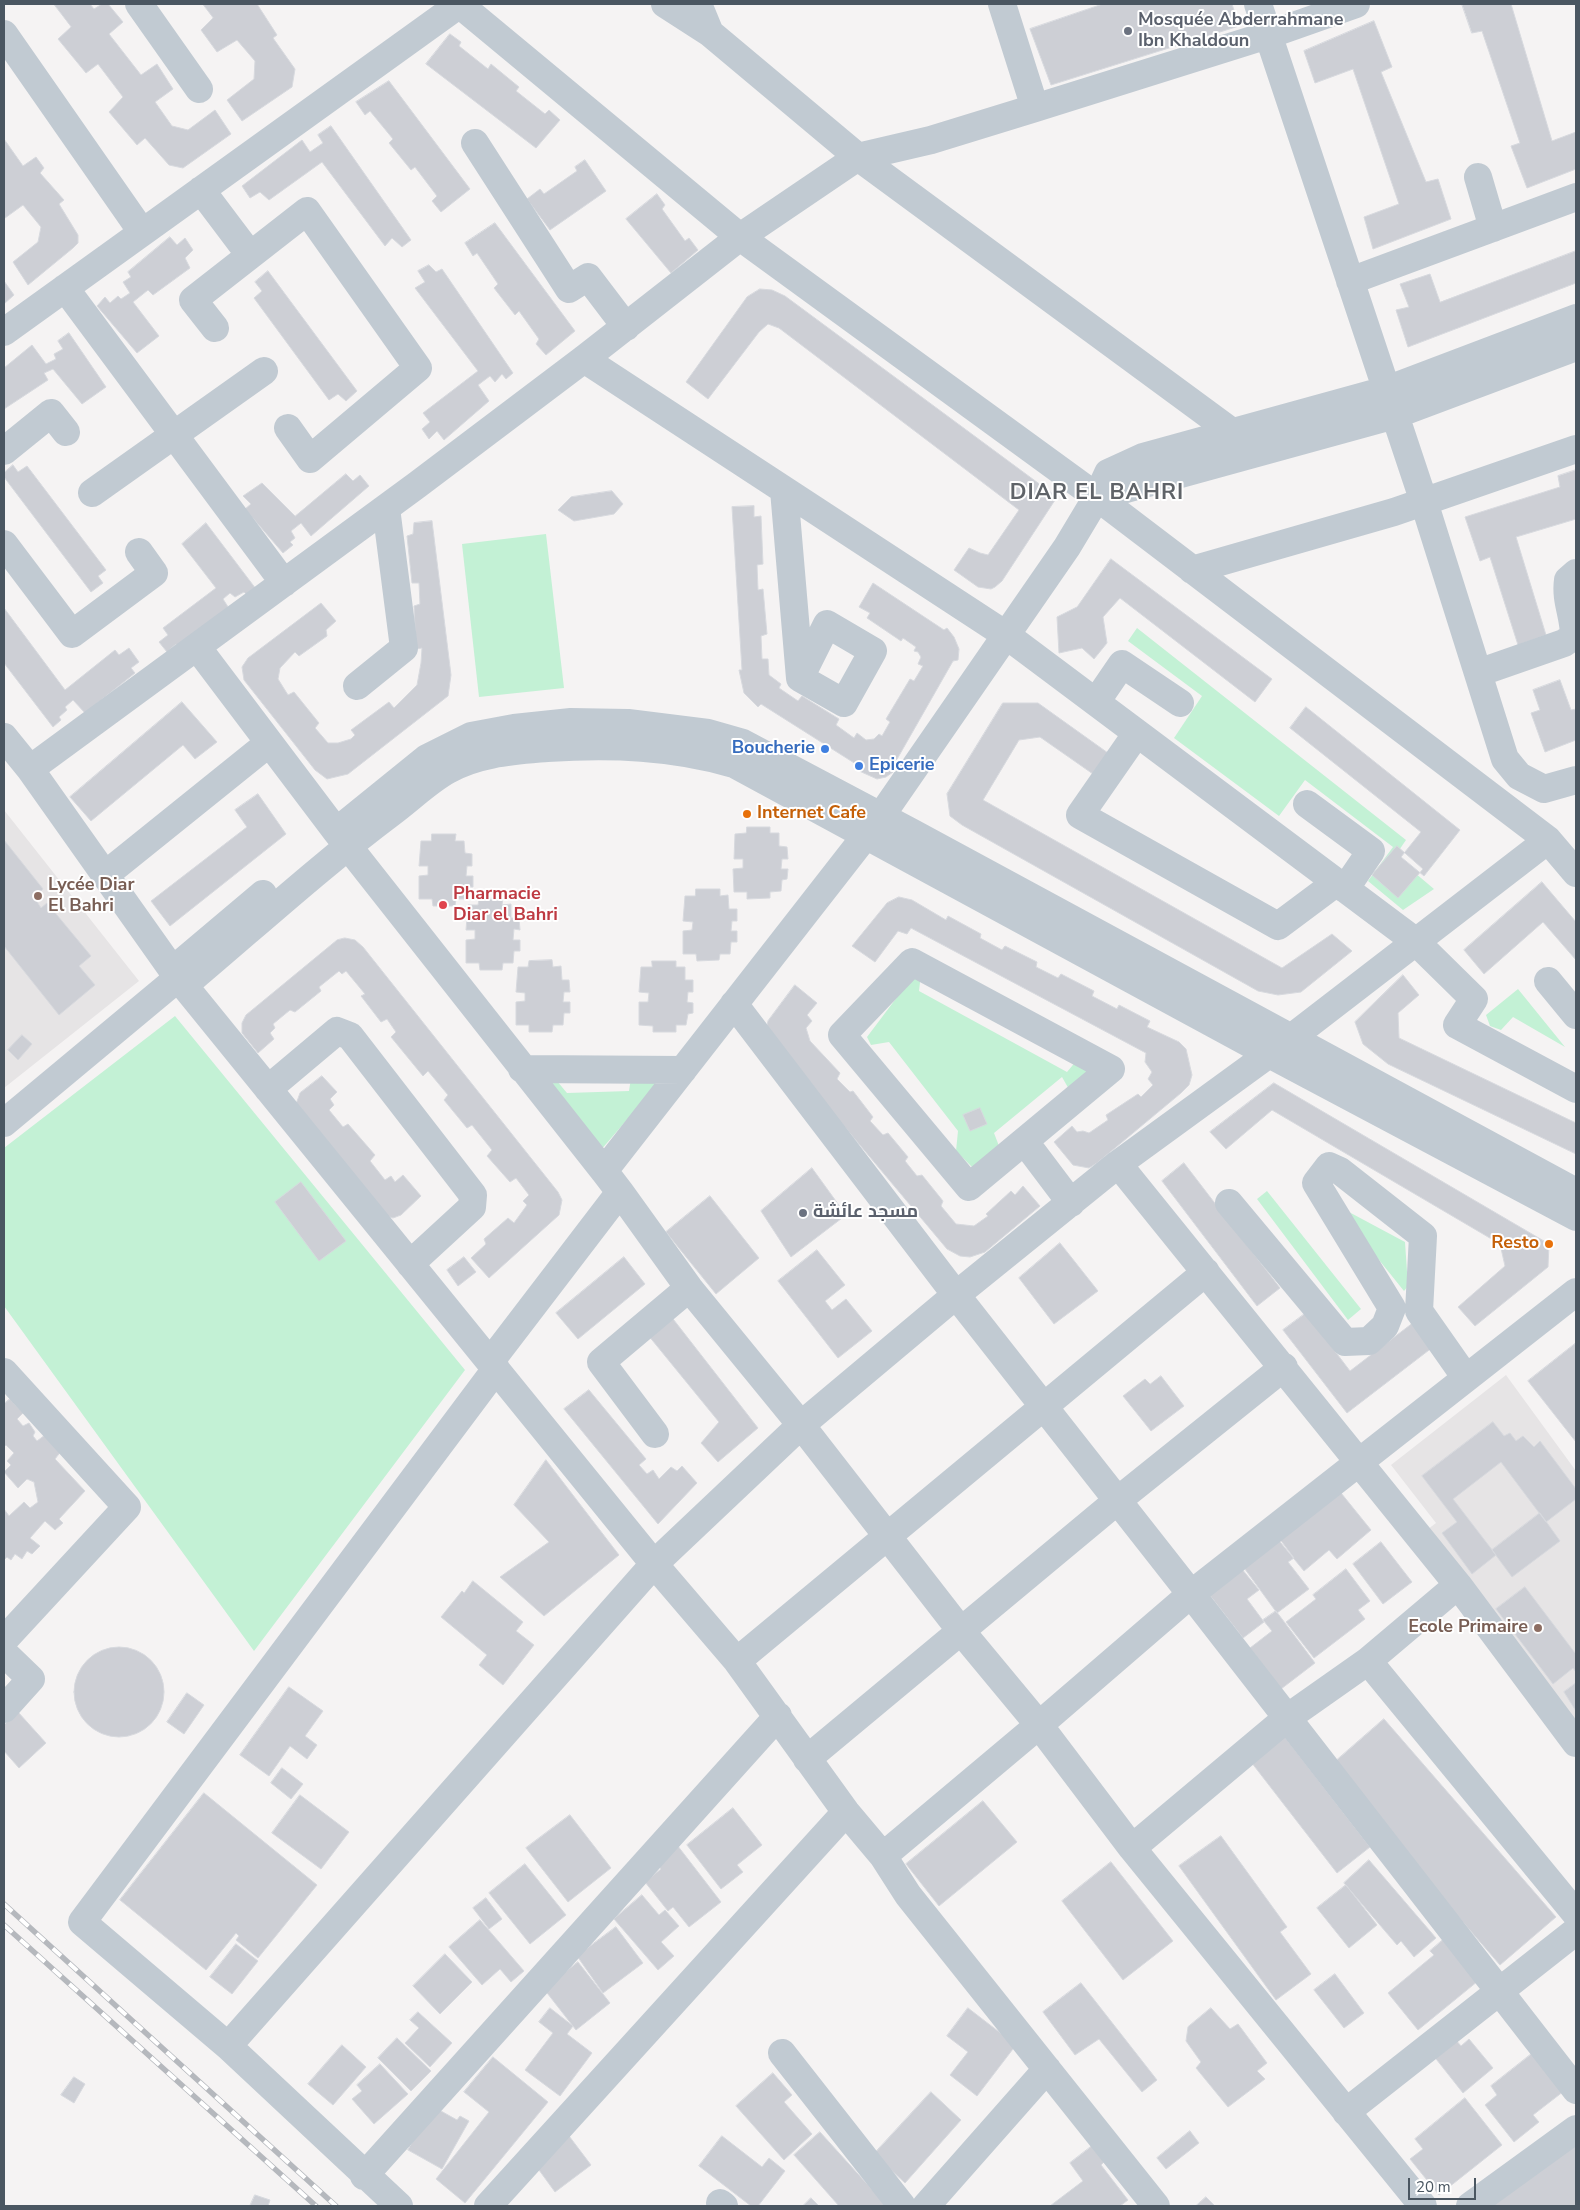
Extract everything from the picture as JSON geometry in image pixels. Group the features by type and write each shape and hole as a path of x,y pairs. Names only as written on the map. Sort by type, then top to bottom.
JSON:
{"street":[{"path":"139,4 199,89"},
{"path":"4,332 459,4 740,237 1097,497 1548,840 1576,873"},
{"path":"665,4 710,33 858,157 1232,432"},
{"path":"698,4 710,33"},
{"path":"1002,4 1035,108"},
{"path":"1258,4 1424,502 1505,758 1519,776 1544,789 1576,780"},
{"path":"30,769 386,508 584,359 740,237 858,157 931,140 1268,35 1356,4"},
{"path":"4,34 142,232"},
{"path":"475,143 570,289 588,277 626,326"},
{"path":"1477,177 1493,228"},
{"path":"200,190 250,256"},
{"path":"1350,281 1576,197"},
{"path":"215,328 193,300 307,211 418,368 310,459 288,428"},
{"path":"65,288 284,582"},
{"path":"399,2206 364,2176 228,2046 82,1922 493,1366 683,1070 873,826 1067,547 1097,497 1108,473 1143,457 1232,432 1390,403 1576,318"},
{"path":"1097,497 1390,403 1576,347"},
{"path":"584,359 1006,635 1415,942 1474,999 1457,1025 1576,1089"},
{"path":"92,493 264,372"},
{"path":"4,451 51,413 66,432"},
{"path":"1192,570 1424,502 1576,449"},
{"path":"784,490 800,678"},
{"path":"357,686 404,648 386,508"},
{"path":"4,544 72,634 154,573 139,552"},
{"path":"1478,673 1564,643 1574,636 1574,622 1566,595 1568,580 1576,573"},
{"path":"197,647 341,839 612,1181 689,1288 801,1425 961,1631 1040,1725 1132,1848 1423,2206"},
{"path":"1096,702 1122,664 1180,703"},
{"path":"4,1123 178,978 180,964 341,839 427,758 471,736 514,728 571,722 628,723 708,733 743,744 873,826 1269,1054 1576,1217"},
{"path":"1137,733 1080,815 1278,926 1341,886 1371,851 1307,804"},
{"path":"4,737 30,769 178,978 654,1564 738,1661 846,1812 882,1856 908,1895 1156,2206"},
{"path":"105,875 268,743"},
{"path":"873,826 1290,1038 1576,1192"},
{"path":"228,2046 654,1564 801,1425 956,1295 1118,1164 1269,1054 1548,840"},
{"path":"912,962 1111,1069 1025,1142 969,1187 842,1035 912,962"},
{"path":"1548,980 1576,1015"},
{"path":"734,1004 956,1295 1576,2090"},
{"path":"268,1089 337,1031 350,1036 473,1195 472,1207 410,1264"},
{"path":"522,1069 683,1070"},
{"path":"1025,1142 1071,1203"},
{"path":"1118,1164 1360,1461 1458,1585 1576,1743"},
{"path":"1392,1308 1316,1183 1329,1166 1340,1171 1423,1236 1419,1311 1466,1378"},
{"path":"1229,1203 1345,1342 1369,1341 1385,1326 1392,1308"},
{"path":"738,1661 1206,1272"},
{"path":"655,1434 601,1362 689,1288"},
{"path":"882,1856 1040,1725 1191,1594 1576,1292"},
{"path":"1392,1308 1419,1311"},
{"path":"807,1759 1117,1501 1284,1368"},
{"path":"4,1372 127,1507 4,1640"},
{"path":"1132,1848 1287,1718 1368,1661 1458,1585"},
{"path":"4,1653 31,1679 4,1709"},
{"path":"1368,1661 1576,1914"},
{"path":"364,2176 778,1716"},
{"path":"488,2206 846,1812"},
{"path":"1346,2112 1501,1992 1576,1931"},
{"path":"782,2053 902,2206"},
{"path":"926,2206 1046,2069"},
{"path":"1470,2206 1576,2129"}],"shaded area":[{"name":"Lycée Diar El Bahri","path":"4,810 139,981 4,1088"},
{"name":"Ecole Primaire","path":"1506,1375 1576,1471 1576,1723 1423,1533 1436,1523 1391,1465"}],"green space":[{"path":"546,534 564,688 479,697 462,544"},
{"path":"1137,628 1406,840 1395,856 1434,889 1403,910 1368,881 1393,847 1305,780 1279,816 1174,738 1202,696 1128,641"},
{"path":"916,972 921,974 919,991 1067,1072 1077,1060 1093,1069 1070,1091 1062,1077 994,1133 999,1146 973,1168 956,1151 958,1131 889,1042 871,1045 867,1037"},
{"path":"1518,989 1565,1047 1513,1017 1501,1030 1490,1026 1486,1015"},
{"path":"175,1016 465,1370 254,1651 4,1306 4,1148"},
{"path":"552,1075 567,1093 629,1091 631,1078 654,1077 656,1086 600,1151 539,1081"},
{"path":"1267,1191 1361,1309 1348,1320 1257,1199"},
{"path":"1334,1204 1405,1242 1408,1286 1404,1291"}],"building":[{"path":"54,4 90,4 94,9 102,4 108,4 123,22 109,34 141,75 157,64 173,89 155,102 172,126 188,130 215,110 231,134 183,168 169,165 145,138 137,145 109,112 123,97 98,64 86,73 58,39 71,27"},
{"path":"203,4 257,4 277,35 273,38 295,69 292,87 242,121 227,100 254,79 255,61 237,40 217,52 201,30 213,18"},
{"path":"1103,4 1232,4 1239,26 1051,85 1030,29"},
{"path":"1462,4 1511,4 1552,141 1576,132 1576,169 1527,188 1511,146 1520,143 1482,31 1472,33"},
{"path":"1374,21 1392,67 1381,72 1426,182 1438,179 1451,219 1373,249 1364,217 1399,204 1353,69 1315,83 1304,51"},
{"path":"450,34 461,42 459,46 488,69 491,64 519,87 516,91 545,114 549,110 560,120 536,148 426,64"},
{"path":"389,81 470,189 441,212 432,201 437,196 415,167 411,170 389,143 393,139 370,111 365,115 356,102"},
{"path":"331,126 411,240 402,247 392,238 385,246 322,162 269,200 260,192 250,198 242,186 302,140 310,152 323,143 318,135"},
{"path":"4,139 23,166 36,157 44,168 40,173 64,200 59,204 78,235 78,243 73,248 28,285 13,262 38,242 41,227 23,205 5,218"},
{"path":"585,160 606,191 550,230 527,199 540,189 544,194 577,171 575,167"},
{"path":"657,194 665,205 662,209 685,241 689,238 698,250 671,273 626,219"},
{"path":"495,223 575,331 546,355 536,344 539,339 519,311 515,315 494,288 498,284 477,253 473,256 465,243"},
{"path":"170,237 177,245 185,238 193,250 185,258 190,268 153,295 148,290 133,302 159,336 137,353 97,306 105,297 110,303 118,296 121,299 130,293 123,282 131,277 128,272"},
{"path":"1576,251 1576,283 1408,347 1396,310 1409,307 1400,284 1430,274 1440,302"},
{"path":"429,265 436,272 442,269 513,373 506,379 502,374 495,382 490,376 478,385 489,401 444,440 437,431 429,439 422,429 430,422 423,413 478,371 415,288 425,282 418,271"},
{"path":"268,271 357,391 346,401 338,394 329,400 254,298 262,291 255,282"},
{"path":"4,281 14,295 4,304"},
{"path":"760,289 772,290 785,296 1057,497 1002,581 995,587 991,589 978,587 954,570 969,548 988,555 1019,510 779,328 768,324 759,332 708,399 686,382 747,297"},
{"path":"69,333 106,387 82,404 53,369 44,373 48,380 4,409 4,368 32,345 46,364 56,359 54,354 63,349 58,341"},
{"path":"13,465 18,472 27,466 106,570 98,576 103,583 91,592 4,477 4,473"},
{"path":"1576,470 1576,519 1516,537 1546,635 1518,645 1490,557 1480,561 1465,517 1560,487 1558,476"},
{"path":"346,474 353,481 360,475 369,486 311,536 301,523 291,531 295,538 290,542 293,545 283,553 245,509 251,504 243,496 262,483 295,516"},
{"path":"612,491 623,504 614,514 574,521 558,510 571,497"},
{"path":"754,506 754,517 761,516 763,564 757,565 758,590 763,589 767,634 761,636 762,659 768,659 769,675 781,684 779,688 798,701 802,696 839,719 836,725 854,738 857,733 866,740 874,739 879,734 882,736 890,722 886,719 910,679 914,681 923,666 918,664 921,657 918,652 914,651 916,647 903,638 901,641 867,618 870,613 859,607 873,583 944,630 947,628 954,637 959,649 958,660 953,661 892,768 893,772 886,777 877,779 857,770 859,766 761,704 758,707 744,693 739,670 742,670 732,507"},
{"path":"432,521 451,675 448,696 348,774 327,779 315,770 244,680 242,667 248,658 321,603 336,621 326,630 327,636 299,656 295,652 280,668 278,679 288,695 294,692 319,723 315,728 328,743 338,743 351,739 355,735 351,730 389,702 394,708 417,685 421,663 422,648 416,649 414,606 420,604 419,583 412,583 407,536 413,534 414,523"},
{"path":"206,523 256,589 248,596 244,592 235,597 230,593 223,599 232,613 180,649 176,644 167,652 159,642 168,635 163,628 216,588 182,544"},
{"path":"1111,559 1272,679 1255,702 1120,598 1103,617 1107,643 1094,659 1082,648 1059,653 1057,617 1077,607"},
{"path":"4,608 65,690 115,650 119,655 129,648 139,662 131,668 135,673 85,713 73,700 65,707 67,710 59,717 61,720 53,727 4,663"},
{"path":"1560,680 1571,710 1576,709 1576,740 1545,752 1531,713 1540,710 1533,690"},
{"path":"182,702 217,742 195,759 183,745 91,821 70,797"},
{"path":"1003,703 1038,703 1108,753 1093,774 1040,737 1019,740 983,800 1282,968 1332,934 1352,951 1301,992 1278,995 1258,991 962,825 950,816 947,794"},
{"path":"1306,707 1460,830 1424,876 1401,857 1421,832 1290,728"},
{"path":"258,794 286,834 170,926 151,901 247,827 235,810"},
{"path":"747,827 770,827 770,833 779,833 779,846 787,847 788,859 782,859 781,869 788,869 787,879 782,880 781,891 770,892 770,898 747,899 747,892 734,892 733,869 743,868 743,859 734,859 735,834 746,833"},
{"path":"432,834 456,834 455,841 464,841 465,853 472,854 472,866 467,866 466,876 473,876 473,887 467,887 466,899 456,899 455,906 433,906 432,899 419,899 419,876 428,875 428,866 419,866 421,841 431,841"},
{"path":"4,840 43,889 34,897 41,908 47,903 91,956 79,966 95,985 59,1015 4,946"},
{"path":"1397,846 1423,869 1398,898 1372,875"},
{"path":"1542,882 1576,922 1576,960 1543,922 1484,974 1464,950"},
{"path":"696,889 720,889 720,896 728,895 729,909 737,909 737,921 732,921 731,931 737,931 737,942 731,942 730,954 720,954 719,960 697,961 696,954 683,954 683,931 692,930 693,922 683,921 685,896 695,896"},
{"path":"899,897 912,900 946,920 948,916 981,934 980,938 1002,950 1005,946 1037,962 1036,967 1058,978 1061,974 1094,991 1092,996 1117,1009 1119,1005 1150,1021 1147,1027 1179,1042 1186,1049 1192,1075 1189,1085 1097,1163 1089,1168 1073,1165 1054,1142 1072,1126 1077,1132 1089,1133 1108,1120 1106,1115 1138,1094 1141,1097 1153,1085 1148,1079 1152,1072 1145,1062 1146,1053 911,928 907,934 898,931 875,962 852,946 887,903"},
{"path":"503,898 502,905 511,904 511,918 519,918 520,930 514,929 513,940 520,940 520,951 514,951 513,963 503,963 502,970 480,970 479,963 466,963 466,940 475,939 475,930 466,930 468,905 478,905 479,899"},
{"path":"345,938 355,940 363,947 558,1192 562,1200 559,1215 489,1278 471,1258 486,1244 484,1239 508,1218 514,1223 527,1205 523,1201 529,1195 516,1178 510,1182 487,1156 492,1150 472,1125 467,1128 444,1100 448,1095 428,1071 423,1076 391,1037 396,1032 387,1019 381,1022 361,996 365,994 346,971 342,974 339,971 319,987 321,991 295,1012 290,1010 273,1024 275,1028 270,1033 274,1039 258,1053 242,1033 242,1023 246,1015 337,940"},
{"path":"552,960 553,967 561,966 562,980 569,980 570,992 564,992 563,1002 570,1002 570,1013 564,1013 563,1025 553,1025 552,1032 529,1032 529,1025 516,1025 516,1002 525,1001 525,993 516,992 518,967 528,967 529,961"},
{"path":"652,961 676,961 676,967 685,967 685,980 693,980 693,992 688,992 687,1002 693,1003 693,1013 688,1014 686,1025 676,1025 676,1032 653,1032 653,1026 639,1025 639,1002 648,1002 649,993 639,992 641,967 652,967"},
{"path":"1403,975 1419,995 1398,1013 1399,1038 1576,1123 1576,1154 1388,1064 1363,1044 1355,1022"},
{"path":"795,985 817,1003 807,1015 812,1021 806,1028 810,1041 840,1073 837,1079 850,1092 853,1091 873,1117 870,1121 883,1135 888,1133 908,1157 905,1161 917,1176 922,1175 943,1201 941,1206 956,1224 974,1226 988,1216 986,1214 1011,1191 1015,1195 1023,1186 1040,1206 985,1252 970,1257 960,1256 947,1249 766,1031 768,1021"},
{"path":"22,1035 32,1044 18,1060 8,1050"},
{"path":"322,1076 337,1092 330,1099 334,1105 329,1110 343,1127 348,1124 375,1155 370,1161 385,1180 391,1176 395,1182 403,1175 421,1196 401,1215 393,1218 380,1214 296,1104 300,1093"},
{"path":"1274,1083 1549,1244 1548,1267 1475,1326 1458,1307 1505,1266 1500,1244 1272,1110 1226,1149 1210,1132"},
{"path":"980,1108 987,1124 970,1131 963,1115"},
{"path":"1184,1163 1280,1288 1257,1306 1162,1181"},
{"name":"مسجد عائشة","path":"812,1168 846,1215 791,1257 761,1211"},
{"path":"301,1182 346,1241 319,1261 275,1202"},
{"path":"710,1196 759,1258 716,1294 666,1232"},
{"path":"1060,1243 1098,1291 1054,1324 1019,1278"},
{"path":"817,1250 845,1285 825,1301 832,1310 846,1299 872,1331 838,1358 778,1281"},
{"path":"464,1257 476,1272 458,1286 447,1270"},
{"path":"624,1257 645,1284 578,1339 556,1313"},
{"path":"1306,1313 1350,1371 1414,1322 1433,1347 1347,1413 1283,1330"},
{"path":"670,1315 758,1428 718,1462 701,1443 719,1422 648,1335"},
{"path":"1576,1343 1576,1442 1528,1381"},
{"path":"1161,1376 1184,1406 1151,1431 1123,1396 1145,1379 1150,1384"},
{"path":"589,1390 646,1459 639,1465 647,1474 653,1470 659,1479 671,1467 677,1471 682,1466 697,1483 658,1524 564,1409"},
{"path":"10,1399 23,1413 17,1419 23,1426 29,1423 35,1432 33,1436 37,1441 45,1435 62,1450 55,1459 85,1491 59,1519 63,1523 55,1530 45,1521 30,1538 40,1546 32,1554 27,1551 22,1559 15,1554 11,1560 7,1557 4,1560 4,1509 9,1516 24,1502 30,1508 38,1502 34,1482 27,1479 18,1488 4,1472 11,1465 7,1461 14,1453 6,1445 4,1447 4,1404"},
{"path":"1493,1422 1504,1436 1510,1433 1516,1441 1523,1436 1534,1447 1540,1441 1576,1489 1576,1499 1546,1522 1501,1462 1453,1499 1496,1555 1472,1574 1442,1533 1457,1522 1422,1476"},
{"path":"546,1460 619,1555 544,1616 500,1577 549,1542 514,1505"},
{"path":"1337,1488 1371,1530 1337,1559 1329,1550 1304,1571 1276,1537"},
{"path":"1540,1513 1560,1541 1512,1577 1492,1550"},
{"path":"1279,1538 1294,1558 1288,1562 1309,1589 1277,1613 1242,1565"},
{"path":"1381,1542 1412,1582 1383,1604 1353,1564"},
{"path":"1237,1563 1259,1590 1247,1599 1264,1622 1243,1638 1205,1589"},
{"path":"1346,1569 1370,1601 1358,1610 1365,1619 1314,1658 1286,1622 1316,1599 1313,1595"},
{"path":"473,1581 523,1622 516,1631 534,1645 503,1685 479,1665 487,1655 441,1617 462,1591 464,1593"},
{"path":"1525,1587 1576,1652 1576,1672 1573,1668 1553,1684 1496,1609"},
{"path":"1276,1611 1315,1663 1281,1689 1250,1648 1272,1631 1263,1620"},
{"path":"119,1647 136,1650 151,1660 161,1675 164,1692 161,1709 151,1724 136,1734 119,1737 102,1734 87,1724 77,1709 74,1692 77,1675 87,1660 102,1650"},
{"path":"1576,1683 1576,1711 1564,1692"},
{"path":"289,1687 323,1711 305,1736 317,1745 307,1759 290,1746 269,1776 240,1755"},
{"path":"187,1693 204,1705 184,1734 167,1722"},
{"path":"18,1712 46,1743 19,1768 4,1751 4,1725"},
{"path":"1384,1719 1556,1917 1500,1965 1329,1767"},
{"path":"1281,1732 1370,1847 1337,1873 1248,1758"},
{"path":"282,1768 303,1784 291,1799 271,1783"},
{"path":"204,1793 317,1885 258,1958 236,1940 239,1936 236,1933 206,1970 120,1900"},
{"path":"300,1795 349,1832 321,1869 272,1833"},
{"path":"983,1801 1017,1842 939,1906 906,1864"},
{"path":"733,1808 762,1845 737,1865 743,1872 721,1889 687,1845"},
{"path":"570,1815 611,1868 568,1902 526,1848"},
{"path":"1221,1836 1287,1927 1280,1932 1311,1974 1276,2000 1179,1866"},
{"path":"674,1841 721,1902 689,1927 673,1907 668,1911 645,1882 661,1869 652,1858"},
{"path":"1369,1860 1436,1938 1414,1957 1401,1941 1397,1945 1344,1883"},
{"path":"1111,1862 1173,1941 1123,1980 1062,1901"},
{"path":"525,1864 566,1915 530,1944 489,1893"},
{"path":"1346,1885 1377,1925 1349,1948 1317,1908"},
{"path":"642,1895 659,1915 665,1910 679,1926 661,1942 674,1956 658,1970 614,1919"},
{"path":"486,1898 502,1919 489,1929 473,1908"},
{"path":"480,1920 524,1971 511,1982 500,1969 482,1985 449,1947"},
{"path":"616,1927 643,1963 603,1993 577,1956"},
{"path":"1444,1939 1478,1981 1418,2030 1388,1993 1434,1955 1430,1951"},
{"path":"236,1944 258,1961 232,1994 210,1977"},
{"path":"445,1954 472,1982 440,2014 413,1986"},
{"path":"578,1962 610,2003 576,2030 544,1989"},
{"path":"1335,1974 1364,2013 1344,2028 1314,1990"},
{"path":"1081,1983 1157,2080 1142,2092 1099,2039 1075,2055 1043,2012"},
{"path":"550,2008 573,2026 567,2034 592,2053 560,2096 525,2070 553,2033 539,2022"},
{"path":"968,2008 1016,2045 977,2096 950,2075 968,2052 947,2036"},
{"path":"1211,2008 1230,2029 1238,2024 1267,2063 1257,2071 1265,2079 1228,2107 1196,2068 1201,2062 1186,2041 1188,2027"},
{"path":"418,2012 452,2043 430,2067 405,2043 419,2028 410,2020"},
{"path":"1450,2033 1461,2046 1469,2039 1493,2068 1463,2093 1429,2050"},
{"path":"397,2038 431,2071 411,2091 378,2058"},
{"path":"342,2045 366,2067 333,2105 308,2084"},
{"path":"1534,2052 1564,2091 1533,2115 1539,2122 1514,2142 1485,2105 1497,2095 1491,2086"},
{"path":"493,2057 548,2102 465,2203 436,2179 489,2112 464,2092"},
{"path":"380,2064 408,2094 374,2124 352,2099 362,2091 357,2085"},
{"path":"773,2073 792,2095 784,2102 812,2134 784,2160 736,2106"},
{"path":"74,2077 85,2084 74,2103 61,2095"},
{"path":"931,2092 961,2120 905,2183 874,2154"},
{"path":"1465,2098 1502,2145 1439,2195 1410,2159 1423,2149 1415,2139"},
{"path":"432,2106 457,2120 460,2116 469,2121 442,2169 408,2150"},
{"path":"1190,2131 1199,2143 1166,2169 1157,2158"},
{"path":"566,2132 591,2165 555,2192 531,2159"},
{"path":"820,2132 887,2206 839,2206 794,2155"},
{"path":"722,2136 762,2167 769,2158 785,2171 758,2206 751,2206 699,2166"},
{"path":"1568,2137 1576,2146 1576,2206 1480,2206"},
{"path":"1092,2146 1104,2162 1101,2165 1128,2200 1120,2206 1050,2206 1083,2181 1070,2163"},
{"path":"255,2195 270,2200 268,2206 250,2206"},
{"path":"1206,2197 1215,2206 1196,2206"},
{"path":"811,2198 819,2206 803,2206"}],"railway":[{"path":"4,1904 336,2206"},
{"path":"4,1925 316,2206"}],"place":[{"name":"Mosquée Abderrahmane Ibn Khaldoun","path":"1128,31"},
{"name":"Boucherie","path":"825,749"},
{"name":"Epicerie","path":"859,766"},
{"name":"Internet Cafe","path":"747,814"},
{"name":"Lycée Diar El Bahri","path":"38,896"},
{"name":"Pharmacie Diar el Bahri","path":"443,905"},
{"name":"مسجد عائشة","path":"803,1213"},
{"name":"Resto","path":"1549,1244"},
{"name":"Ecole Primaire","path":"1538,1628"}],"district":[{"name":"DIAR EL BAHRI","path":"1097,494"}]}
